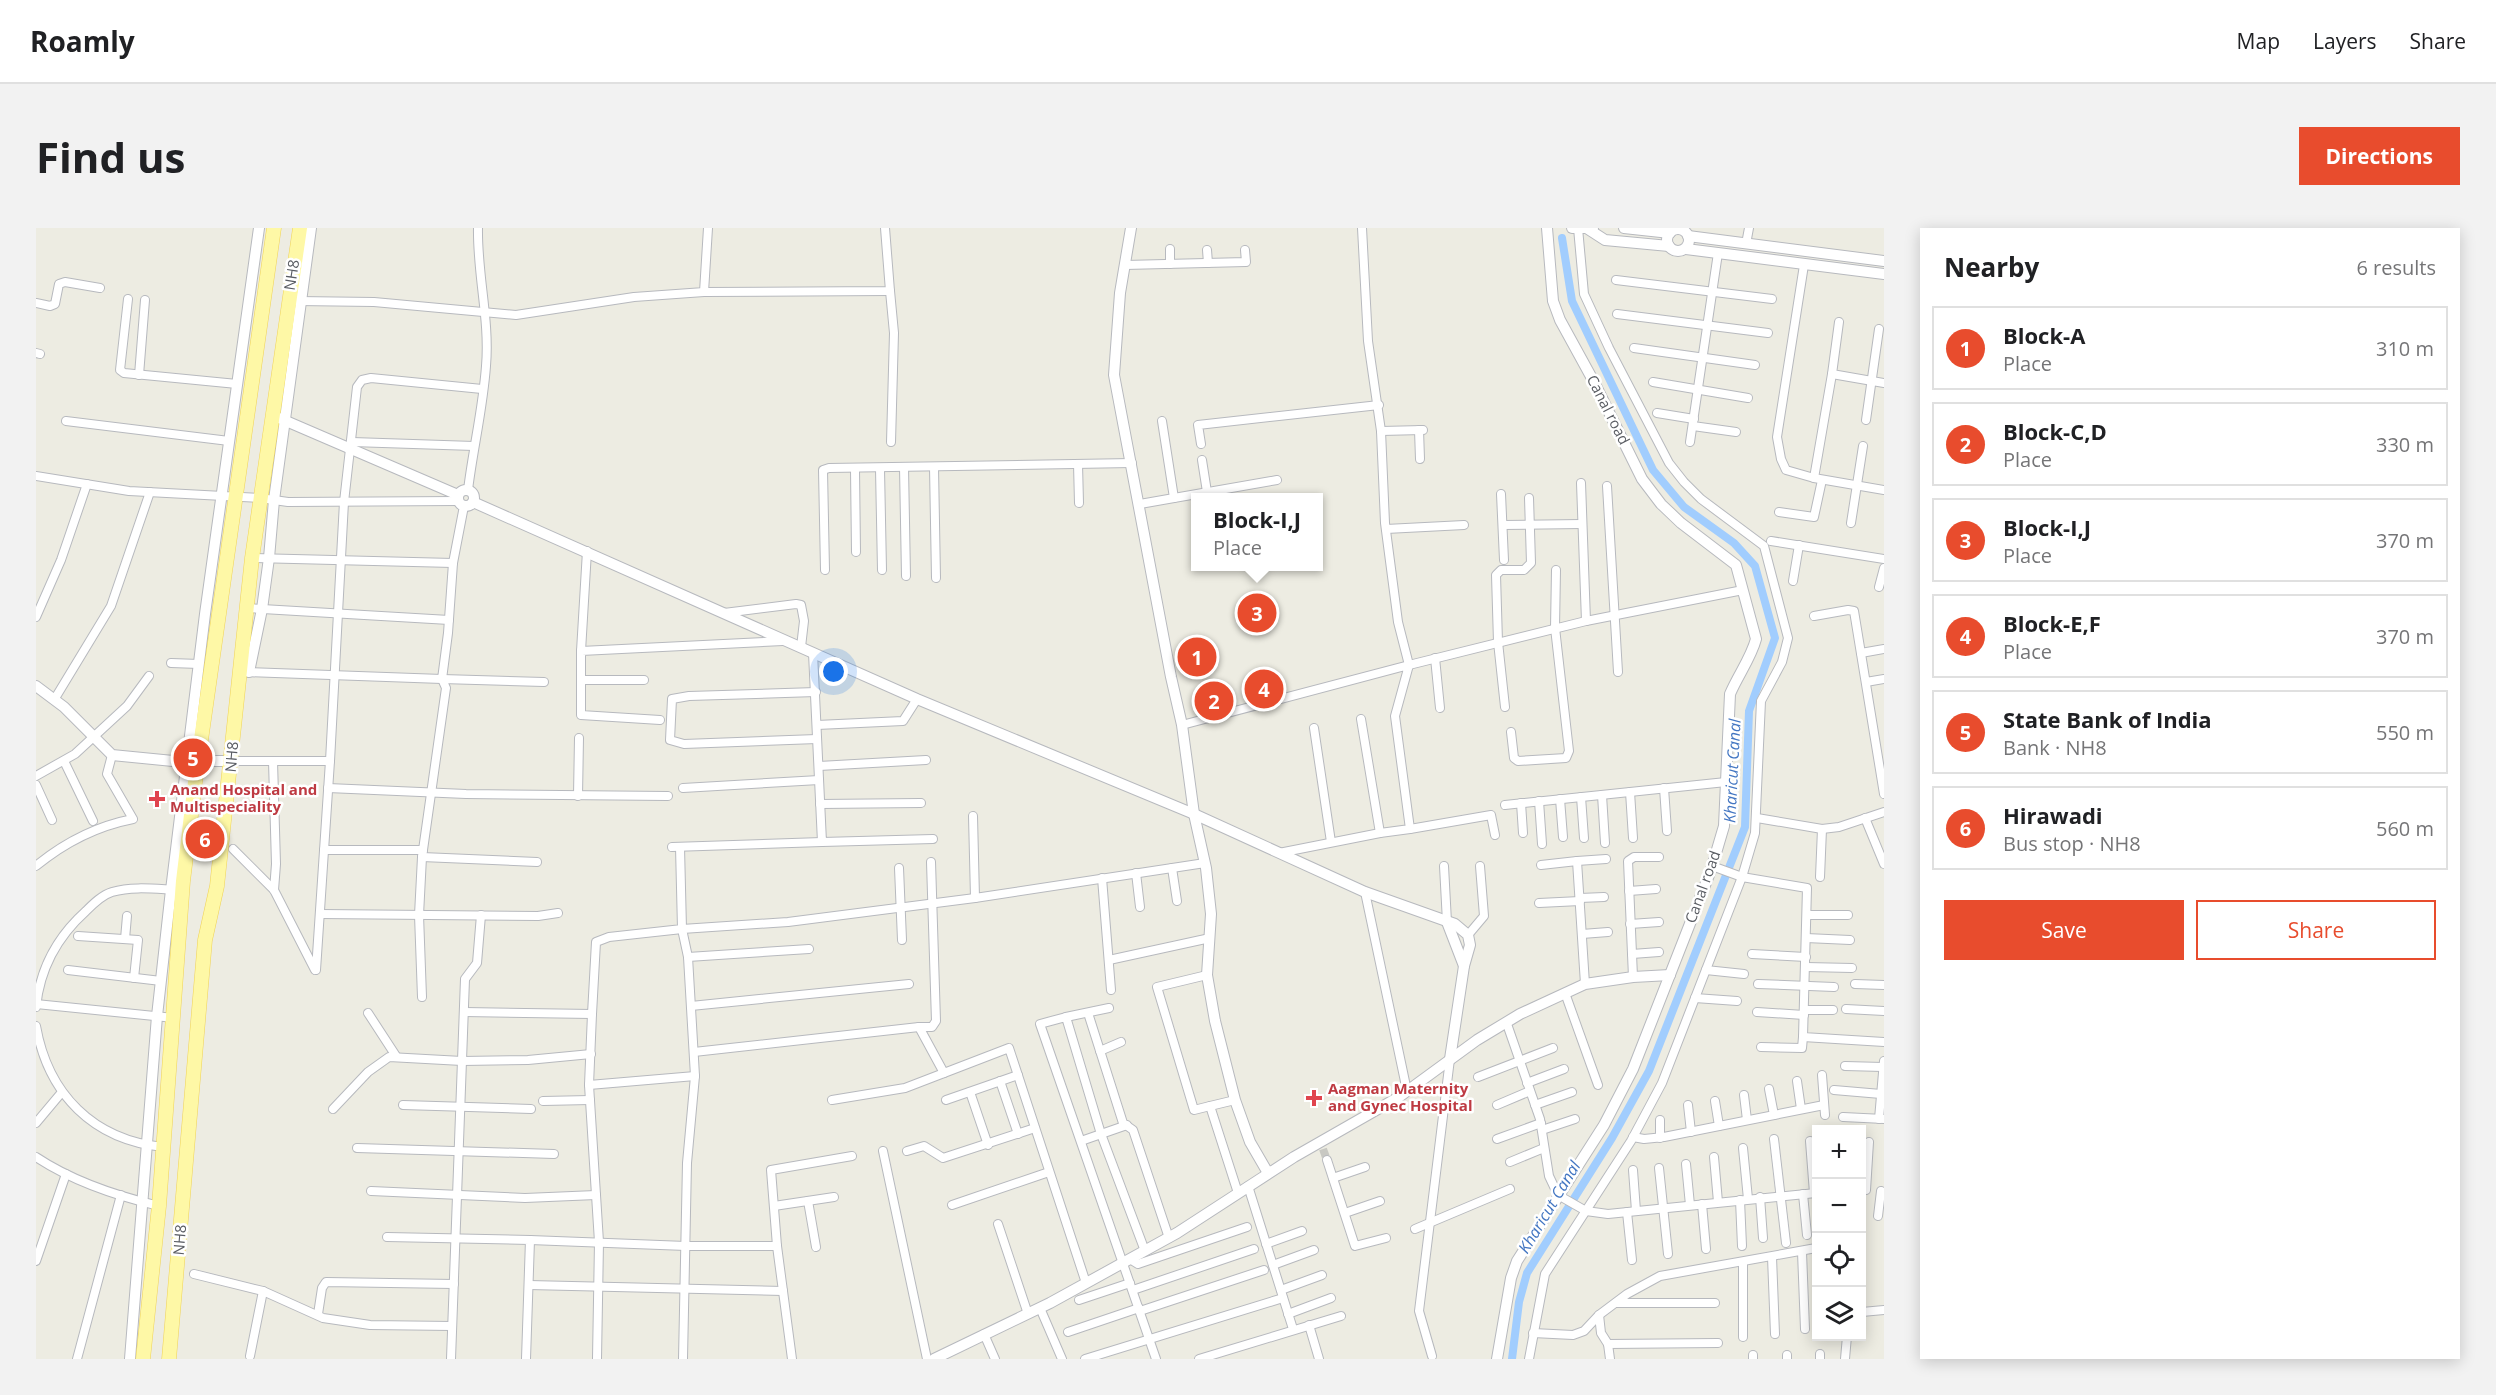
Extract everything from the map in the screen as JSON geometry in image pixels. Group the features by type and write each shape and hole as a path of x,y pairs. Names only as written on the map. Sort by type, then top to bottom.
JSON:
{"main road":[{"name":"NH8","path":"143,1359 159,1206 174,1018 177,890 228,496 274,228"},
{"name":"NH8","path":"169,1359 205,940 217,886 231,761 245,672 246,608 252,558 267,499 294,302 300,228"}],"street":[{"path":"193,761 199,664 228,496 229,441 259,228"},
{"path":"311,228 294,302 374,302 516,315 634,297 704,292 890,291"},
{"path":"422,997 419,915 422,854 446,688 442,679 453,563 486,367 487,314 477,246 478,228"},
{"path":"704,292 708,228"},
{"path":"885,228 894,333 891,442"},
{"path":"1131,228 1119,293 1114,375 1182,725 1194,814 1205,863 1211,914 1207,975 1215,1021 1235,1100 1250,1142 1268,1173"},
{"path":"1362,228 1368,341 1382,431 1386,529 1398,622 1408,665 1395,716 1410,829"},
{"name":"Canal road","path":"1497,1359 1516,1261 1604,1125 1634,1069 1715,866 1724,826 1730,694 1737,675 1753,650 1756,639 1736,565 1681,523 1661,504 1642,479 1560,320 1553,301 1547,228"},
{"path":"1572,228 1584,228 1605,240 1669,246"},
{"path":"1529,1359 1545,1274 1633,1137 1662,1083 1740,876 1755,832 1757,818 1761,702 1782,662 1788,638 1764,546 1701,499 1669,463 1589,307 1584,294 1584,228"},
{"path":"1624,228 1680,231 1746,244 1884,261"},
{"path":"1746,244 1749,228"},
{"path":"1680,231 1667,239 1669,246 1675,251 1686,249 1884,274"},
{"path":"1680,231 1689,243 1686,249"},
{"path":"1170,249 1170,264"},
{"path":"1207,250 1208,263"},
{"path":"1125,265 1246,262 1245,250"},
{"path":"1690,442 1718,253"},
{"path":"1804,265 1777,437 1781,459 1786,470 1818,479 1884,490"},
{"path":"1616,280 1772,299"},
{"path":"36,303 50,306 54,304 59,284 65,282 100,288"},
{"path":"128,298 120,370 124,373 139,375 237,384"},
{"path":"139,375 145,300"},
{"path":"1617,314 1768,333"},
{"path":"1779,512 1815,516 1839,322"},
{"path":"1866,420 1879,329"},
{"path":"1634,348 1755,365"},
{"path":"1832,374 1884,383"},
{"path":"234,849 274,890 316,970 344,502 351,446 354,393 362,380 371,378 482,389"},
{"path":"1653,382 1748,398"},
{"path":"1201,444 1198,425 1379,405"},
{"path":"1657,413 1736,432"},
{"path":"278,418 351,446 464,499 587,551 917,699 1194,814 1365,892 1455,924 1468,935 1470,945 1464,966 1450,1059 1419,1311 1432,1356"},
{"path":"1162,420 1174,498"},
{"path":"66,421 229,441"},
{"path":"1382,431 1421,430 1420,459"},
{"path":"351,446 474,446"},
{"path":"1851,523 1863,446"},
{"path":"1202,460 1207,492"},
{"path":"825,570 823,470 829,468 1132,463"},
{"path":"1078,464 1079,503"},
{"path":"904,467 906,576"},
{"path":"934,467 936,578"},
{"path":"880,468 882,570"},
{"path":"855,469 856,552"},
{"path":"36,476 150,492 267,499 344,502 464,499"},
{"path":"1202,493 1277,480"},
{"path":"1581,483 1586,621"},
{"path":"36,617 61,560 87,484"},
{"path":"1608,486 1618,672"},
{"path":"54,700 111,606 150,492"},
{"path":"1501,494 1504,560"},
{"path":"1140,504 1191,495"},
{"path":"1505,706 1498,642 1496,575 1501,570 1524,570 1531,563 1529,498"},
{"path":"267,499 269,558 262,609 245,672 544,682"},
{"path":"1503,525 1582,524"},
{"path":"1386,529 1464,525"},
{"path":"1771,541 1884,559"},
{"path":"1793,581 1799,545"},
{"path":"587,551 581,651 581,715 660,720"},
{"path":"252,558 453,563"},
{"path":"1879,587 1884,568"},
{"path":"1511,732 1514,758 1518,761 1566,758 1569,751 1555,628 1556,570"},
{"path":"1182,725 1435,657 1555,628 1743,590"},
{"path":"724,613 796,604 801,606 804,621 801,647"},
{"path":"246,608 449,620"},
{"path":"1814,616 1854,611 1884,794"},
{"path":"581,651 784,640"},
{"path":"1861,653 1884,649"},
{"path":"813,653 822,842"},
{"path":"1435,657 1440,708"},
{"path":"171,663 199,664"},
{"path":"36,776 75,754 127,706 149,676"},
{"path":"1866,682 1884,679"},
{"path":"581,680 644,680"},
{"path":"36,686 112,755 193,761 330,761"},
{"path":"816,692 689,696 672,699 670,740 684,744 818,739"},
{"path":"817,725 903,721 917,699"},
{"path":"1361,719 1380,833"},
{"path":"1314,728 1331,842"},
{"path":"578,796 579,738"},
{"path":"36,866 54,851 85,834 133,819 107,774 112,755"},
{"path":"819,765 926,760"},
{"path":"64,761 93,821"},
{"path":"273,761 276,864 274,890"},
{"path":"683,788 819,780"},
{"path":"1505,805 1726,782"},
{"path":"36,785 52,820"},
{"path":"328,788 578,796 668,796"},
{"path":"1664,788 1667,831"},
{"path":"1630,792 1633,838"},
{"path":"1602,795 1605,843"},
{"path":"1581,797 1584,838"},
{"path":"1560,799 1563,837"},
{"path":"1539,801 1542,844"},
{"path":"820,804 921,803"},
{"path":"1521,803 1523,833"},
{"path":"1757,818 1822,829 1839,827 1884,812"},
{"path":"1277,853 1491,815 1495,835"},
{"path":"973,816 975,898"},
{"path":"1864,818 1881,850 1884,864"},
{"path":"1820,877 1822,829"},
{"path":"683,1359 687,1162 695,1076 688,957 682,929 676,847 933,839"},
{"path":"324,850 537,861"},
{"path":"1632,977 1628,861 1634,858 1659,857"},
{"path":"1541,865 1606,860"},
{"path":"1577,861 1586,984"},
{"path":"694,1052 932,1027 936,1021 931,862"},
{"path":"597,1359 599,1242 589,1085 596,942 609,937 682,929 788,922 975,898 1205,863"},
{"path":"1444,866 1447,922 1464,966"},
{"path":"1468,935 1484,916 1480,866"},
{"path":"1715,866 1740,876 1807,888 1802,1048 1761,1047"},
{"path":"899,868 902,940"},
{"path":"1172,868 1177,901"},
{"path":"1136,873 1140,908"},
{"path":"1102,878 1111,990"},
{"path":"130,1359 157,1016 177,890 127,889 110,893 94,902 66,930 48,958 36,1006 157,1016 174,1018"},
{"path":"1629,891 1656,889"},
{"path":"1365,892 1407,1091"},
{"path":"1539,903 1604,897"},
{"path":"320,914 538,916 558,913"},
{"path":"451,1359 465,979 477,963 481,915"},
{"path":"1807,915 1848,915"},
{"path":"125,939 127,916"},
{"path":"1630,924 1659,922"},
{"path":"1582,934 1608,932"},
{"path":"78,936 138,940 134,978"},
{"path":"1108,960 1210,938"},
{"path":"1806,938 1850,939"},
{"path":"688,957 809,949"},
{"path":"1632,954 1659,952"},
{"path":"1752,954 1806,957"},
{"path":"1806,967 1852,968"},
{"path":"1706,969 1744,974"},
{"path":"68,970 161,981"},
{"path":"1207,975 1157,987 1194,1110 1235,1100"},
{"path":"934,1359 1040,1308 1169,1238 1268,1173 1322,1145 1407,1091 1450,1059 1520,1014 1586,984 1632,977 1670,975"},
{"path":"691,1006 909,984"},
{"path":"1758,984 1834,987"},
{"path":"1855,984 1884,986"},
{"path":"1565,993 1598,1085"},
{"path":"1695,998 1737,1002"},
{"path":"1109,1008 1040,1024 1081,1141 1127,1261 1131,1286 1155,1359"},
{"path":"1846,1009 1884,1011"},
{"path":"1757,1012 1833,1010"},
{"path":"464,1012 592,1014"},
{"path":"368,1013 396,1056"},
{"path":"1088,1013 1123,1123 1133,1130 1169,1238"},
{"path":"1066,1017 1101,1134 1145,1251"},
{"path":"1507,1024 1535,1105 1549,1176 1560,1196 1586,1210 1608,1214 1812,1193"},
{"path":"36,1026 40,1047 56,1083 82,1114 95,1124 127,1141 163,1147"},
{"path":"919,1027 944,1073"},
{"path":"1803,1037 1884,1042"},
{"path":"1100,1050 1121,1042"},
{"path":"832,1100 905,1088 1009,1048 1086,1283"},
{"path":"1478,1077 1519,1059 1553,1048"},
{"path":"333,1109 368,1072 390,1057 462,1061 528,1060 591,1054"},
{"path":"1843,1117 1881,1119 1884,1061"},
{"path":"1845,1066 1883,1067"},
{"path":"1497,1105 1564,1069"},
{"path":"946,1100 1017,1075"},
{"path":"1822,1075 1825,1115"},
{"path":"589,1085 695,1076"},
{"path":"1000,1081 1018,1134"},
{"path":"1797,1081 1802,1109"},
{"path":"1769,1089 1774,1115"},
{"path":"1834,1090 1882,1091"},
{"path":"37,1119 62,1092"},
{"path":"970,1092 988,1145"},
{"path":"1535,1105 1572,1092"},
{"path":"1744,1095 1747,1120"},
{"path":"543,1101 590,1100"},
{"path":"1715,1101 1719,1126"},
{"path":"403,1105 531,1109"},
{"path":"1688,1105 1691,1132"},
{"path":"1633,1137 1660,1138 1824,1105"},
{"path":"1210,1106 1266,1244 1293,1329"},
{"path":"1497,1139 1575,1119"},
{"path":"1660,1120 1660,1138"},
{"path":"1081,1141 1127,1125"},
{"path":"907,1151 924,1146 943,1158 1035,1128"},
{"path":"1774,1139 1785,1243"},
{"path":"1810,1141 1812,1148"},
{"path":"1865,1179 1869,1142"},
{"path":"357,1148 554,1154"},
{"path":"1510,1162 1544,1148"},
{"path":"1742,1246 1743,1148"},
{"path":"883,1151 927,1359"},
{"path":"792,1359 777,1246 771,1170 852,1156"},
{"path":"36,1157 66,1174 121,1195 159,1206"},
{"path":"1714,1157 1718,1202"},
{"path":"1327,1160 1356,1246 1386,1238"},
{"path":"1686,1164 1690,1205"},
{"path":"1333,1178 1365,1167"},
{"path":"1659,1168 1668,1254"},
{"path":"1632,1170 1632,1260"},
{"path":"952,1205 1050,1172"},
{"path":"36,1261 66,1174"},
{"path":"1415,1229 1510,1189"},
{"path":"1866,1190 1882,1191 1878,1216"},
{"path":"371,1191 525,1198 596,1195"},
{"path":"1803,1194 1807,1235"},
{"path":"77,1359 121,1195"},
{"path":"774,1206 834,1197"},
{"path":"1760,1197 1764,1238"},
{"path":"808,1201 816,1247"},
{"path":"1345,1213 1380,1201"},
{"path":"1702,1204 1706,1249"},
{"path":"998,1224 1028,1314"},
{"path":"1127,1261 1138,1264 1247,1227"},
{"path":"1266,1244 1302,1231"},
{"path":"387,1237 686,1246 777,1246"},
{"path":"526,1359 530,1240"},
{"path":"1079,1300 1254,1249"},
{"path":"1533,1333 1574,1335 1584,1331 1616,1303 1660,1276 1812,1249"},
{"path":"1272,1265 1314,1250"},
{"path":"1802,1252 1804,1329"},
{"path":"1772,1257 1775,1334"},
{"path":"1743,1262 1743,1337"},
{"path":"1068,1332 1264,1270"},
{"path":"194,1274 263,1291 318,1314 322,1318 370,1325 452,1326"},
{"path":"1085,1359 1149,1340 1282,1294 1322,1275"},
{"path":"318,1314 322,1288 326,1282 454,1284"},
{"path":"529,1285 783,1291"},
{"path":"250,1356 263,1291"},
{"path":"1288,1314 1331,1298"},
{"path":"1616,1303 1715,1303"},
{"path":"1040,1308 1062,1359"},
{"path":"1866,1312 1884,1310"},
{"path":"1599,1316 1601,1333 1608,1344 1610,1359"},
{"path":"1199,1359 1293,1329 1341,1317"},
{"path":"1309,1325 1319,1359"},
{"path":"984,1334 995,1359"},
{"path":"1845,1359 1847,1341"},
{"path":"1608,1344 1718,1343"}],"waterway":[{"name":"Kharicut Canal","path":"1512,1359 1519,1302 1527,1273 1612,1138 1649,1071 1745,827 1749,711 1775,638 1755,566 1734,543 1684,507 1653,470 1572,301 1562,238"}],"tunnel":[{"path":"1323,1149 1327,1160"}],"place":[{"name":"Block-I,J","path":"1257,613"},
{"name":"Block-A","path":"1197,657"},
{"name":"Block-E,F","path":"1264,689"},
{"name":"Block-C,D","path":"1214,701"},
{"name":"State Bank of India","path":"193,758"},
{"name":"Anand Hospital and Multispeciality","path":"157,799"},
{"name":"Hirawadi","path":"205,839"},
{"name":"Aagman Maternity and Gynec Hospital","path":"1314,1098"}]}
